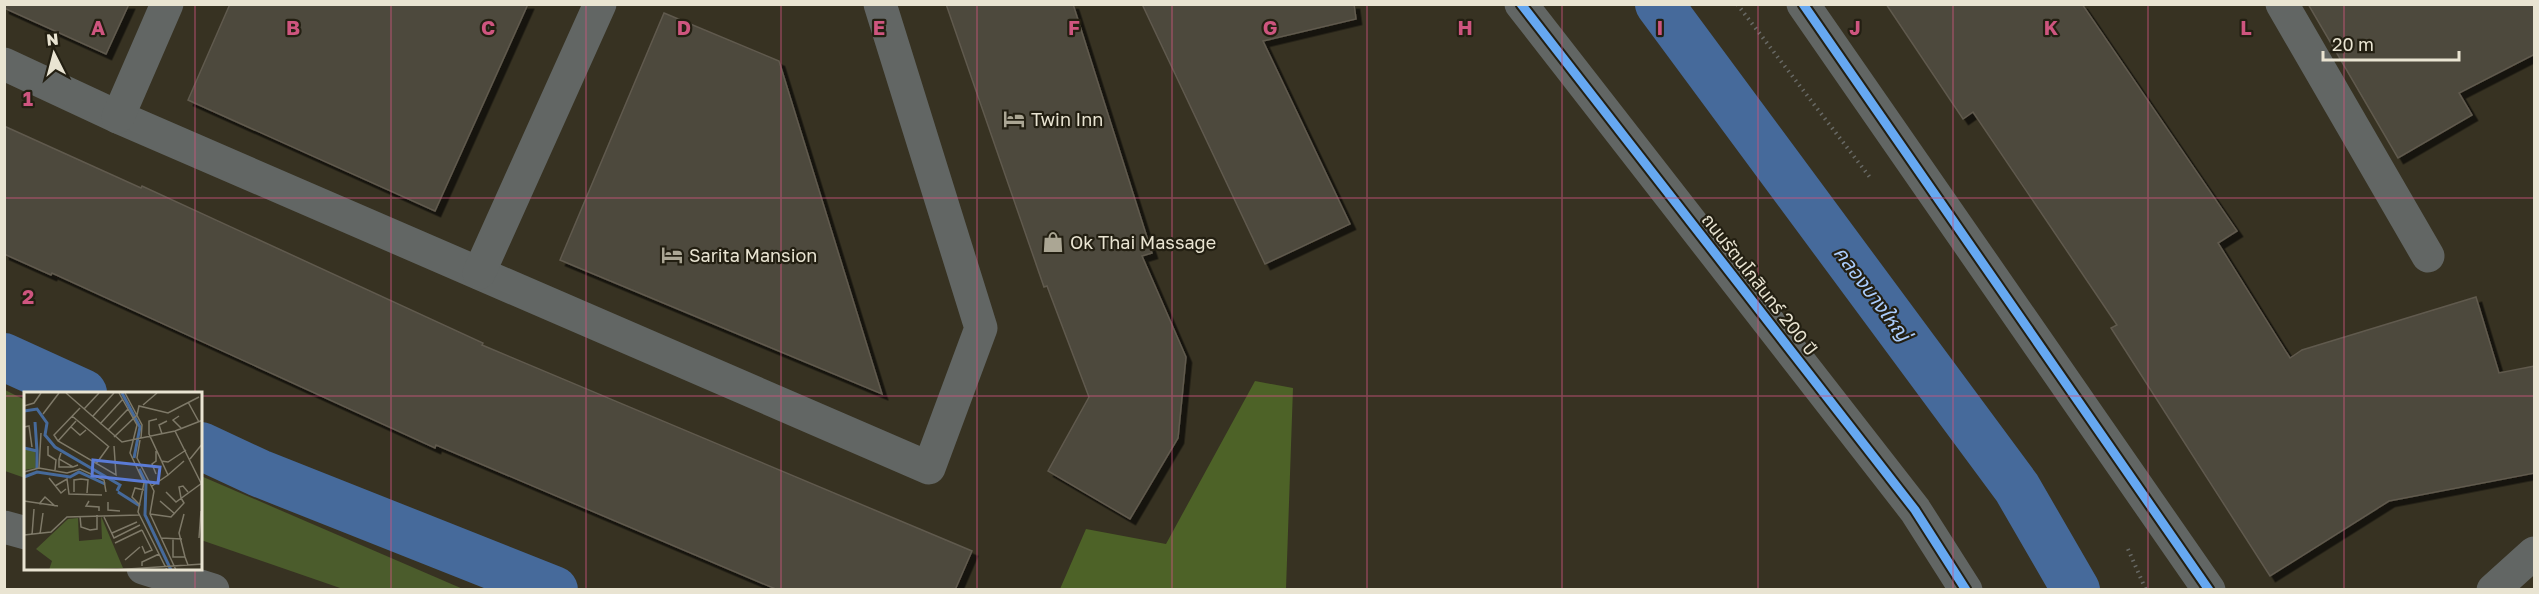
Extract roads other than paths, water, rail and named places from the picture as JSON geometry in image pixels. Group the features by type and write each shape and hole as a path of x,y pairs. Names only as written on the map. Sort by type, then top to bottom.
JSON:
{"street":[{"path":"118,117 167,4"},
{"path":"479,273 600,4"},
{"path":"4,64 118,117 929,468 981,328 880,4"},
{"name":"ถนนรัตนโกสินทร์ 200 ปี","path":"1521,4 1915,510 1966,590"},
{"path":"1803,4 2209,590"},
{"path":"2282,4 2428,256"},
{"path":"4,527 24,532"},
{"path":"2493,590 2535,553"},
{"path":"149,570 213,590"}],"waterway":[{"name":"คลองบางใหญ่","path":"1659,4 2017,488 2076,590"},
{"path":"4,357 81,392"},
{"path":"202,446 259,473 554,590"}],"place":[{"name":"Twin Inn","path":"1014,119"},
{"name":"Ok Thai Massage","path":"1053,242"},
{"name":"Sarita Mansion","path":"672,255"}]}
